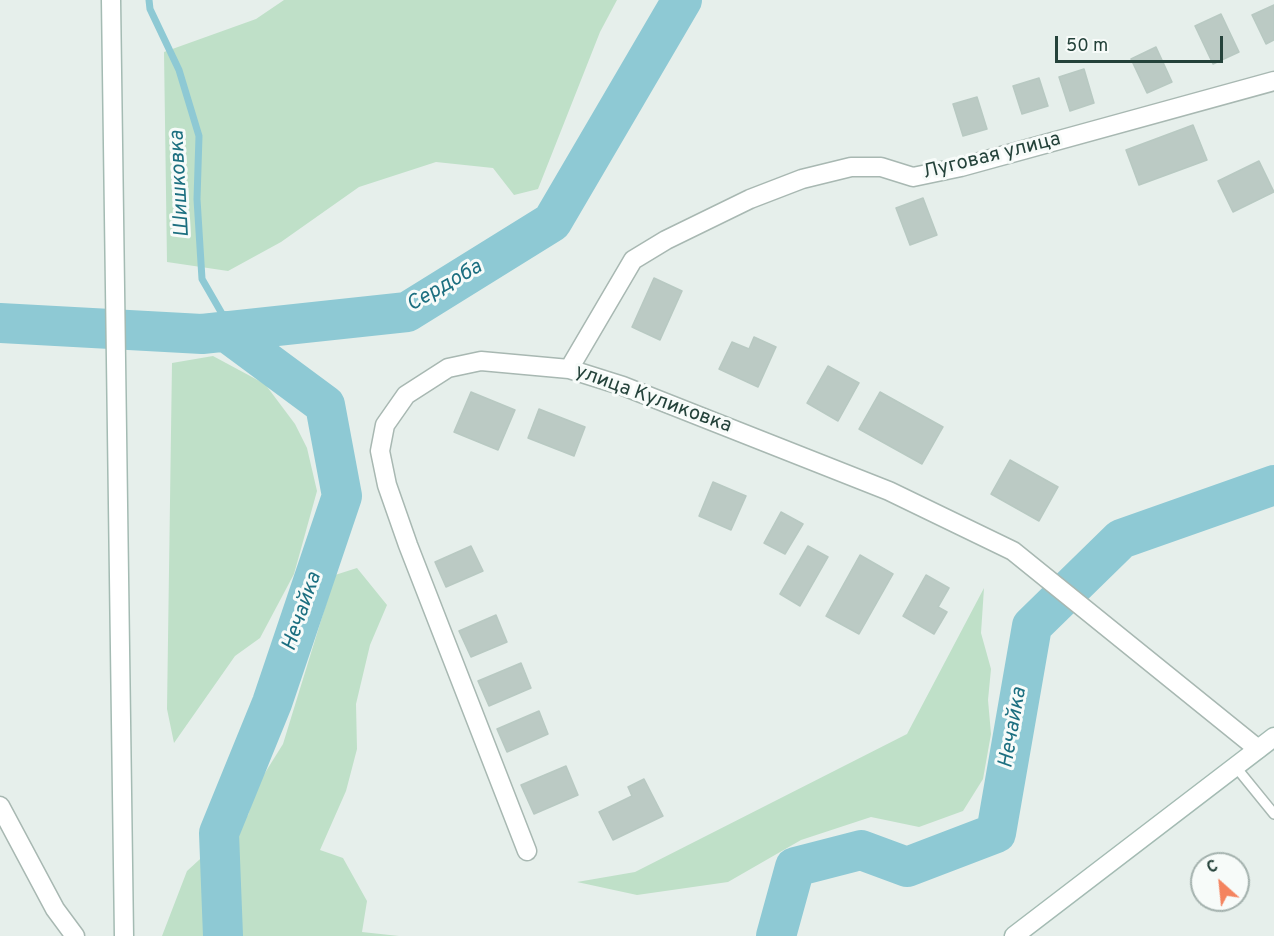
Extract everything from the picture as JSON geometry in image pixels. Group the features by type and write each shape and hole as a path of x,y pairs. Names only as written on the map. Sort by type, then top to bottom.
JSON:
{"street":[{"path":"111,0 124,936"},
{"name":"Луговая улица","path":"569,369 633,260 666,240 750,199 802,179 851,167 881,167 913,177 961,167 1274,81"},
{"name":"улица Куликовка","path":"527,851 408,545 387,485 380,451 385,425 406,395 448,368 481,361 569,369 623,386 889,491 1013,551 1258,749"},
{"path":"1014,936 1274,737"},
{"path":"0,806 55,909 75,936"}],"lane":[{"path":"1234,766 1274,814"}],"green space":[{"path":"284,0 617,0 600,32 538,189 514,195 493,168 436,162 359,187 281,242 228,271 167,262 164,52 256,19"},
{"path":"213,356 265,384 295,424 307,448 317,491 294,574 260,638 235,656 174,743 167,709 172,363"},
{"path":"357,568 387,605 370,645 356,704 357,749 346,791 320,850 343,858 367,901 362,932 399,936 162,936 187,871 248,815 258,784 283,744 335,575"},
{"path":"984,588 981,633 991,669 988,700 991,734 983,779 963,811 919,827 871,817 801,840 728,882 637,895 577,882 635,872 907,734"}],"building":[{"path":"1274,5 1274,40 1266,44 1252,15"},
{"path":"1221,14 1239,52 1213,64 1195,26"},
{"path":"1156,47 1172,82 1147,93 1131,59"},
{"path":"1084,69 1094,103 1070,111 1059,77"},
{"path":"1039,78 1048,106 1022,114 1013,86"},
{"path":"977,97 987,129 963,136 953,104"},
{"path":"1193,125 1207,160 1139,185 1126,150"},
{"path":"1259,161 1274,192 1233,212 1218,181"},
{"path":"923,198 937,235 910,245 896,208"},
{"path":"654,278 682,291 660,340 632,327"},
{"path":"754,337 776,347 758,387 719,369 732,342 749,349"},
{"path":"828,366 859,383 838,421 807,403"},
{"path":"471,392 515,410 498,450 454,432"},
{"path":"880,392 943,427 922,464 859,429"},
{"path":"539,409 585,427 574,456 528,438"},
{"path":"1010,460 1058,487 1039,521 991,494"},
{"path":"713,482 746,496 731,530 699,516"},
{"path":"781,512 803,524 785,554 764,543"},
{"path":"471,546 483,571 446,587 435,562"},
{"path":"808,546 828,557 800,606 780,594"},
{"path":"860,555 893,574 859,634 826,616"},
{"path":"926,575 949,588 938,607 947,612 934,634 903,616"},
{"path":"496,615 507,642 471,657 459,631"},
{"path":"521,663 531,688 489,706 478,681"},
{"path":"539,711 548,734 507,752 497,729"},
{"path":"566,766 578,795 534,814 521,785"},
{"path":"644,779 663,816 613,840 599,812 632,796 628,787"}],"waterway":[{"name":"Шишковка","path":"149,0 150,9 179,70 199,136 197,199 202,279 232,331"},
{"name":"Сердоба","path":"0,323 202,334 407,312 552,222 682,0"},
{"name":"Нечайка","path":"223,936 219,833 272,703 342,496 325,405 225,331"},
{"name":"Нечайка","path":"776,936 795,867 861,850 907,867 996,833 1032,626 1121,539 1274,485"}]}
